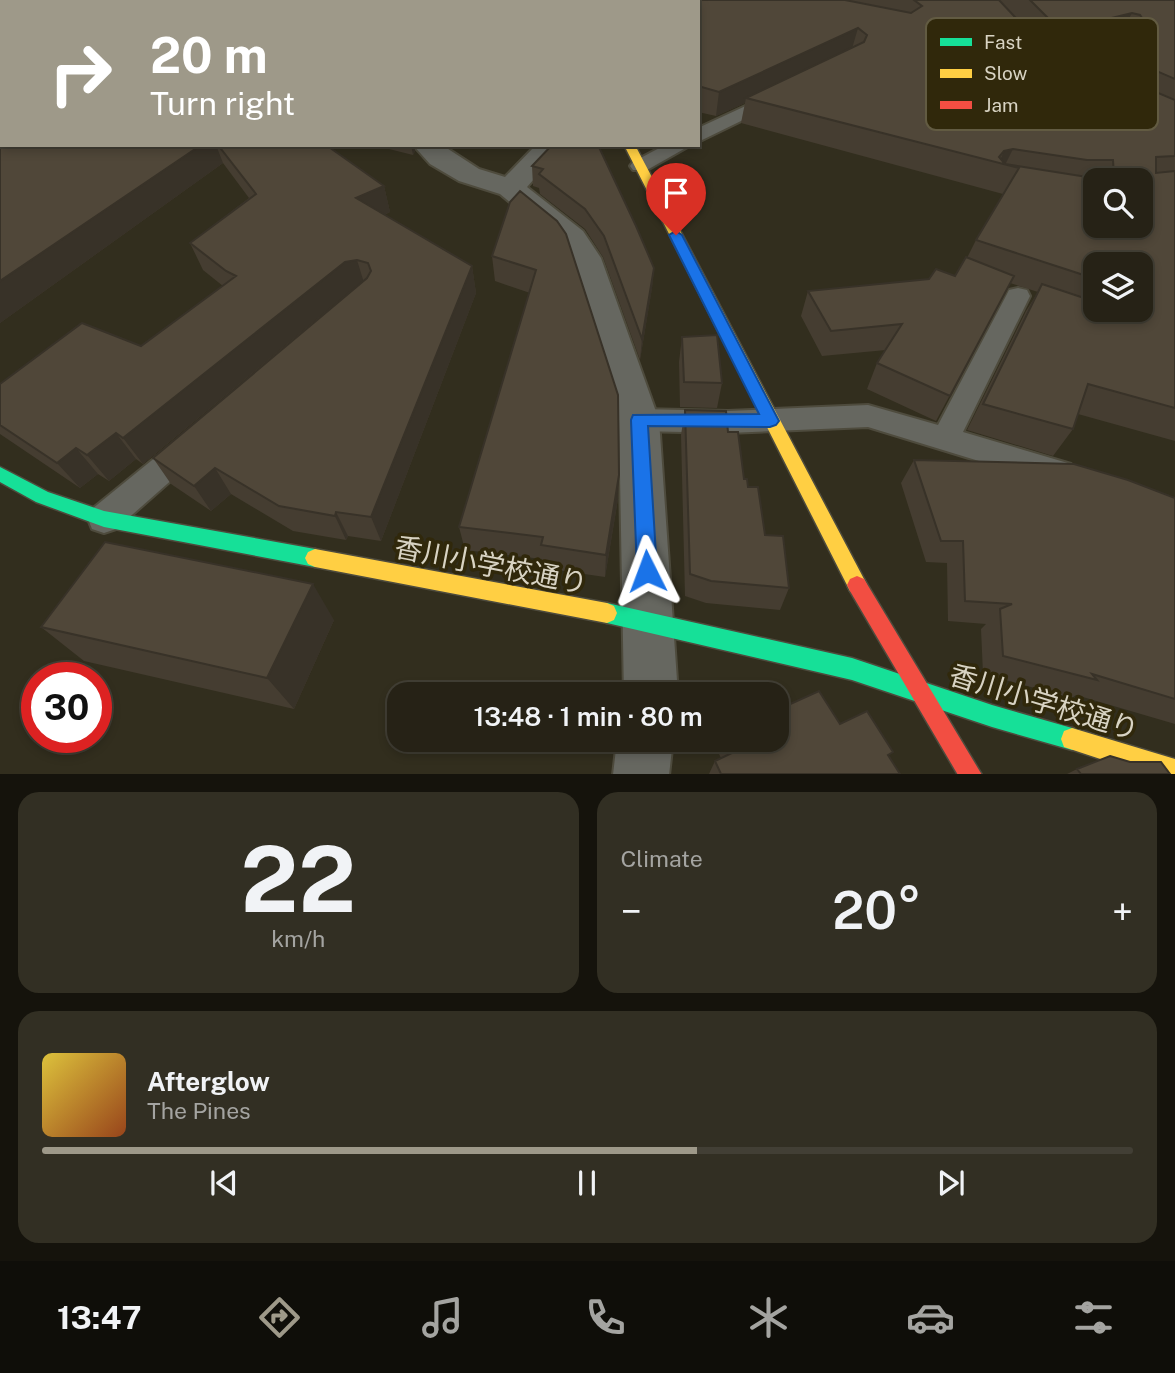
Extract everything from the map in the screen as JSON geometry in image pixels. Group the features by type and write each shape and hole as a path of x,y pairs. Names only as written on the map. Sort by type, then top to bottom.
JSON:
{"street":[{"path":"428,147 440,158 469,175 510,188 572,238 585,258 639,420 651,682"},
{"path":"510,188 549,147"},
{"path":"630,147 858,588 970,774"},
{"name":"香川小学校通り","path":"0,474 42,497 104,519 649,621 852,669 1175,771"},
{"path":"641,774 644,752"}],"lane":[{"path":"700,135 792,89"},
{"path":"640,166 677,147"},
{"path":"945,439 1019,297"},
{"path":"639,420 770,421 868,416 1087,481"},
{"path":"104,519 208,430"}],"building":[{"path":"700,0 845,0 911,13 922,6 914,0 999,0 1016,18 926,18 926,130 1158,130 1158,93 1175,100 1175,156 1156,157 1156,173 1175,171 1175,408 1088,384 1073,429 983,404 1042,284 1083,298 1083,322 1153,322 1153,252 1083,252 1083,275 976,240 1019,168 746,98 864,42 867,35 858,28 719,92 700,87"},
{"path":"1030,0 1175,0 1175,79 1158,72 1158,18 1142,18 1132,13 1111,18 1048,18"},
{"path":"0,147 198,147 0,281"},
{"path":"220,147 329,147 384,186 356,198 472,266 371,517 336,512 335,516 279,506 215,468 194,486 153,458 367,278 371,271 368,263 357,260 345,262 123,438 116,433 87,455 76,448 57,463 0,425 0,384 82,323 141,346 236,276 190,243 256,194"},
{"path":"550,147 599,147 654,268 642,339 604,236 585,209 539,174 543,169 532,166"},
{"path":"520,191 557,221 566,234 618,395 619,475 606,555 541,545 543,537 459,527 536,270 492,256 510,202"},
{"path":"966,257 1014,276 950,396 877,363 902,324 831,331 808,291 929,279 936,269 955,276"},
{"path":"717,335 722,383 684,382 682,337"},
{"path":"685,410 726,411 728,432 738,432 744,479 747,479 748,487 758,487 765,535 783,536 789,588 711,581 690,574"},
{"path":"914,460 1074,464 1175,498 1175,699 1092,674 1097,680 1003,656 1000,609 1012,604 965,601 963,541 941,541"},
{"path":"105,542 313,584 267,678 41,627"},
{"path":"819,691 840,724 867,711 893,752 888,755 900,774 721,774 715,761 734,752 789,752 789,705"},
{"path":"1110,756 1130,762 1161,762 1170,774 1081,774 1077,769"}],"traffic: fast":[{"path":"0,474 42,497 104,519 315,558"},
{"path":"607,613 852,669 992,716 1072,739"}],"traffic: slow":[{"path":"630,147 857,585"},
{"path":"315,558 607,613"},
{"path":"1072,739 1175,771"}],"traffic: jam":[{"path":"857,585 970,774"}],"route":[{"path":"647,571 639,420 770,421 676,235"}]}
